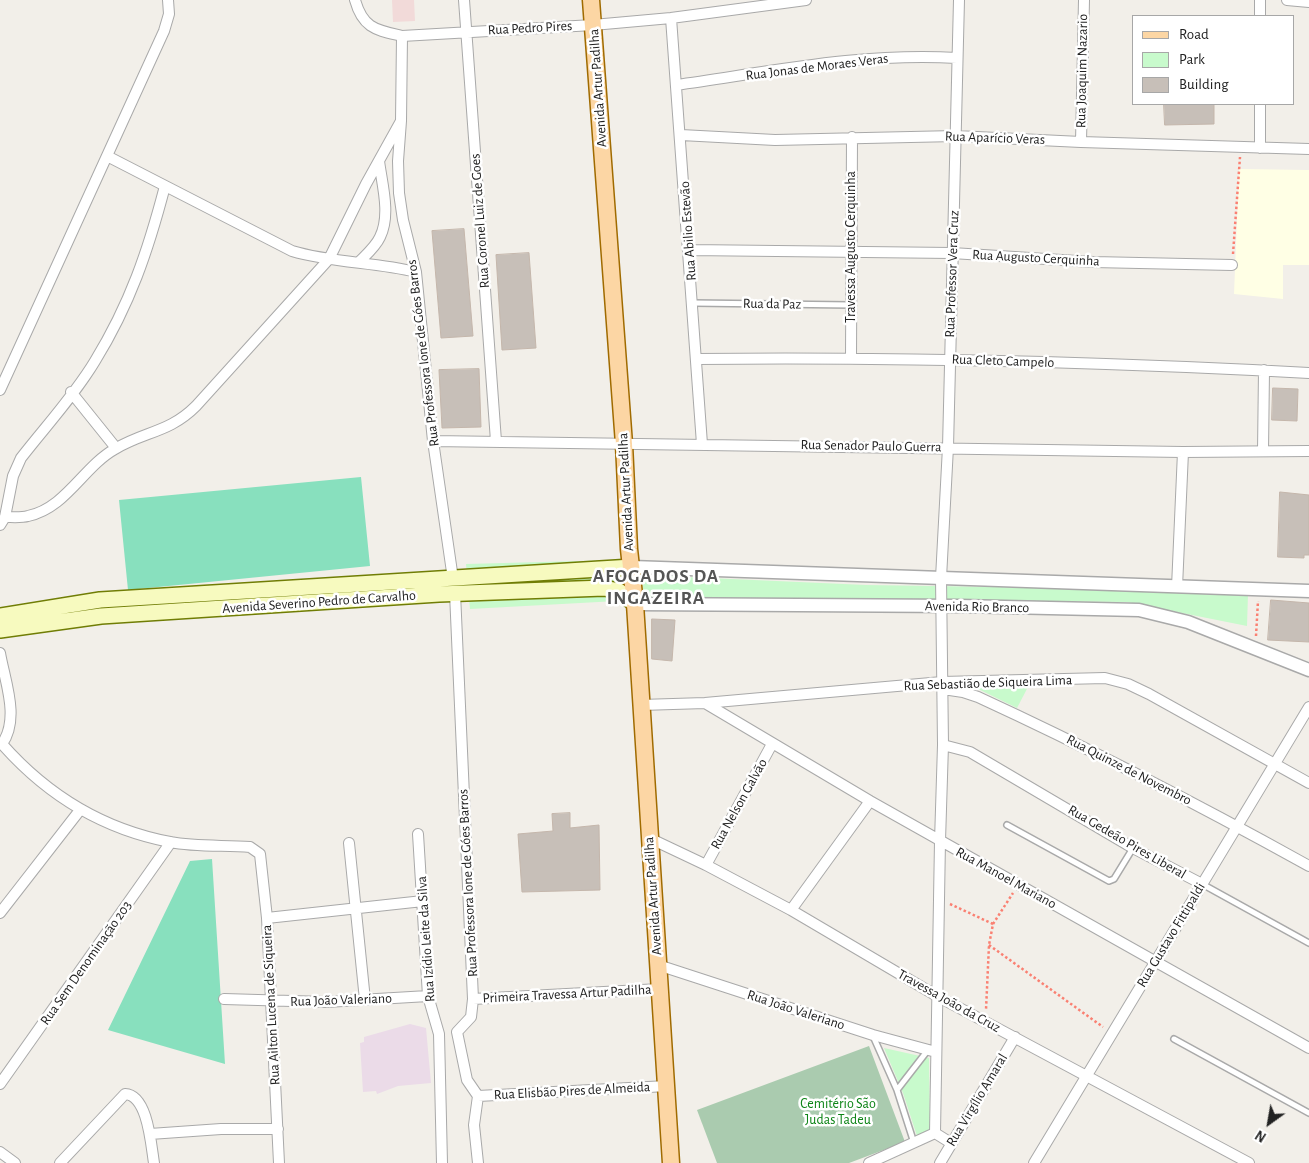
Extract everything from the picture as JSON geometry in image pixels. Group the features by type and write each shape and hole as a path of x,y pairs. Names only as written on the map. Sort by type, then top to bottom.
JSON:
{"main road":[{"name":"Avenida Artur Padilha","path":"592,0 635,604 671,1163"},
{"name":"Avenida Severino Pedro de Carvalho","path":"0,630 101,616 454,586 632,567"},
{"name":"Avenida Severino Pedro de Carvalho","path":"454,586 604,588 619,591 635,604"},
{"name":"Avenida Severino Pedro de Carvalho","path":"0,616 100,600 391,590"}],"street":[{"path":"0,390 164,30 169,14 168,0"},
{"name":"Rua Pedro Pires","path":"355,0 358,11 367,24 374,29 402,36 593,25 672,18 784,1 806,0"},
{"name":"Rua Coronel Luiz de Goes","path":"464,0 496,441"},
{"name":"Rua Professor Vera Cruz","path":"936,1133 932,1051 937,996 944,745 941,578 948,447 960,0"},
{"name":"Rua Joaquim Nazario","path":"1081,142 1084,0"},
{"path":"1260,0 1260,15"},
{"path":"1287,0 1309,2"},
{"name":"Rua Abilio Estevão","path":"672,18 702,444"},
{"name":"Rua Professora Ione de Góes Barros","path":"402,36 401,121 398,161 399,193 416,272 433,441 454,586 474,999 471,1017 457,1032"},
{"name":"Rua Jonas de Moraes Veras","path":"676,85 830,63 897,57 957,58"},
{"path":"1260,105 1260,148"},
{"path":"165,186 140,272 114,328 93,364 21,458 13,476 2,521 28,516 44,510 58,501 116,448 174,425 184,418 329,259 401,121"},
{"name":"Rua Aparício Veras","path":"681,134 775,140 956,136 1309,149"},
{"name":"Travessa Augusto Cerquinha","path":"850,357 852,137"},
{"path":"107,156 292,251 329,259 360,261 416,272"},
{"path":"360,261 380,238 384,226 385,210 379,160"},
{"name":"Rua Augusto Cerquinha","path":"689,250 952,253 1093,262 1232,265"},
{"name":"Rua Cleto Campelo","path":"697,359 850,357 1309,373"},
{"path":"1263,451 1264,370"},
{"path":"71,392 116,448"},
{"name":"Rua Senador Paulo Guerra","path":"433,441 948,447 1183,452 1309,451"},
{"path":"1177,587 1183,452"},
{"name":"Avenida Rio Branco","path":"632,567 1309,591"},
{"name":"Avenida Rio Branco","path":"635,604 941,606 1139,610 1188,622 1256,647 1309,670"},
{"path":"0,653 11,710 8,735 1,743 37,780 80,810 132,831 171,842"},
{"name":"Rua Sebastião de Siqueira Lima","path":"641,705 705,703 942,686 1105,678 1128,684 1150,694 1309,783"},
{"name":"Rua Quinze de Novembro","path":"942,686 963,692 1020,716 1139,774 1309,866"},
{"name":"Rua Manoel Mariano","path":"705,703 940,841 1309,1048"},
{"name":"Rua Gustavo Fittipaldi","path":"1034,1163 1309,707"},
{"name":"Rua Nelson Galvão","path":"706,865 772,744"},
{"name":"Rua Gedeão Pires Liberal","path":"944,745 978,756 1133,848 1202,884"},
{"path":"791,910 870,801"},
{"path":"0,913 80,810"},
{"name":"Rua Izídio Leite da Silva","path":"418,834 428,996 439,1034 442,1163"},
{"name":"Travessa João da Cruz","path":"649,838 706,865 791,910 937,996 1088,1075 1249,1163"},
{"name":"Rua Ailton Lucena de Siqueira","path":"171,842 241,846 256,850 262,860 267,918 279,1163"},
{"name":"Rua Sem Denominação 203","path":"0,1084 171,842"},
{"path":"349,843 365,1000"},
{"path":"267,918 423,901"},
{"name":"Rua João Valeriano","path":"658,965 873,1035 932,1051"},
{"name":"Primeira Travessa Artur Padilha","path":"474,999 660,989"},
{"name":"Rua João Valeriano","path":"224,999 271,1002 365,1000 428,996"},
{"path":"439,1034 457,1032 467,1080 478,1096 474,1125 478,1163"},
{"name":"Rua Virgílio Amaral","path":"943,1162 952,1143 1015,1037"},
{"name":"Rua Elisbão Pires de Almeida","path":"478,1096 667,1086"},
{"path":"60,1163 120,1096 128,1094 138,1101 150,1134 154,1163"},
{"path":"150,1134 221,1129 278,1129"},
{"path":"869,1163 879,1161 936,1133 952,1143"},
{"path":"0,1152 15,1163"}],"lane":[{"name":"Rua da Paz","path":"693,303 851,305"},
{"path":"1007,825 1109,881 1114,879 1133,848"},
{"name":"Rua Gedeão Pires Liberal","path":"1202,884 1309,943"},
{"path":"873,1035 897,1090 914,1143"},
{"path":"1174,1039 1309,1113"},
{"path":"897,1090 932,1051"}],"path":[{"path":"1232,265 1241,146"},
{"path":"1256,647 1259,589"},
{"path":"986,1021 988,945 993,924 1018,885"},
{"path":"939,900 993,924"},
{"path":"988,945 1112,1033"}],"shaded area":[{"path":"392,0 414,0 415,21 393,22"},
{"path":"1239,169 1309,170 1309,265 1283,265 1283,299 1234,294"},
{"path":"410,1024 426,1028 431,1083 398,1086 377,1094 376,1091 363,1092 360,1043 364,1042 364,1037"}],"green space":[{"path":"361,477 370,566 128,590 119,500"},
{"path":"618,560 617,601 470,609 466,564"},
{"path":"642,575 866,585 1127,589 1248,594 1247,626 1127,602 643,598"},
{"path":"1029,685 1017,708 974,687"},
{"path":"212,859 225,1064 108,1030 190,861"},
{"name":"Cemitério São Judas Tadeu","path":"869,1046 905,1142 849,1163 717,1163 697,1110"},
{"path":"884,1048 929,1058 930,1130 917,1136 903,1093"}],"building":[{"path":"1164,105 1214,105 1214,124 1165,125"},
{"path":"464,229 473,336 441,338 432,231"},
{"path":"529,253 536,348 502,350 496,255"},
{"path":"479,369 481,427 442,428 439,370"},
{"path":"1273,388 1298,389 1297,421 1272,420"},
{"path":"1280,492 1309,495 1309,555 1304,555 1304,558 1278,557"},
{"path":"1271,600 1309,603 1309,642 1268,640"},
{"path":"652,619 675,620 672,661 652,659"},
{"path":"570,813 570,828 599,825 600,890 522,892 518,834 553,831 552,814"}],"district":[{"name":"AFOGADOS DA INGAZEIRA","path":"656,587"}]}
